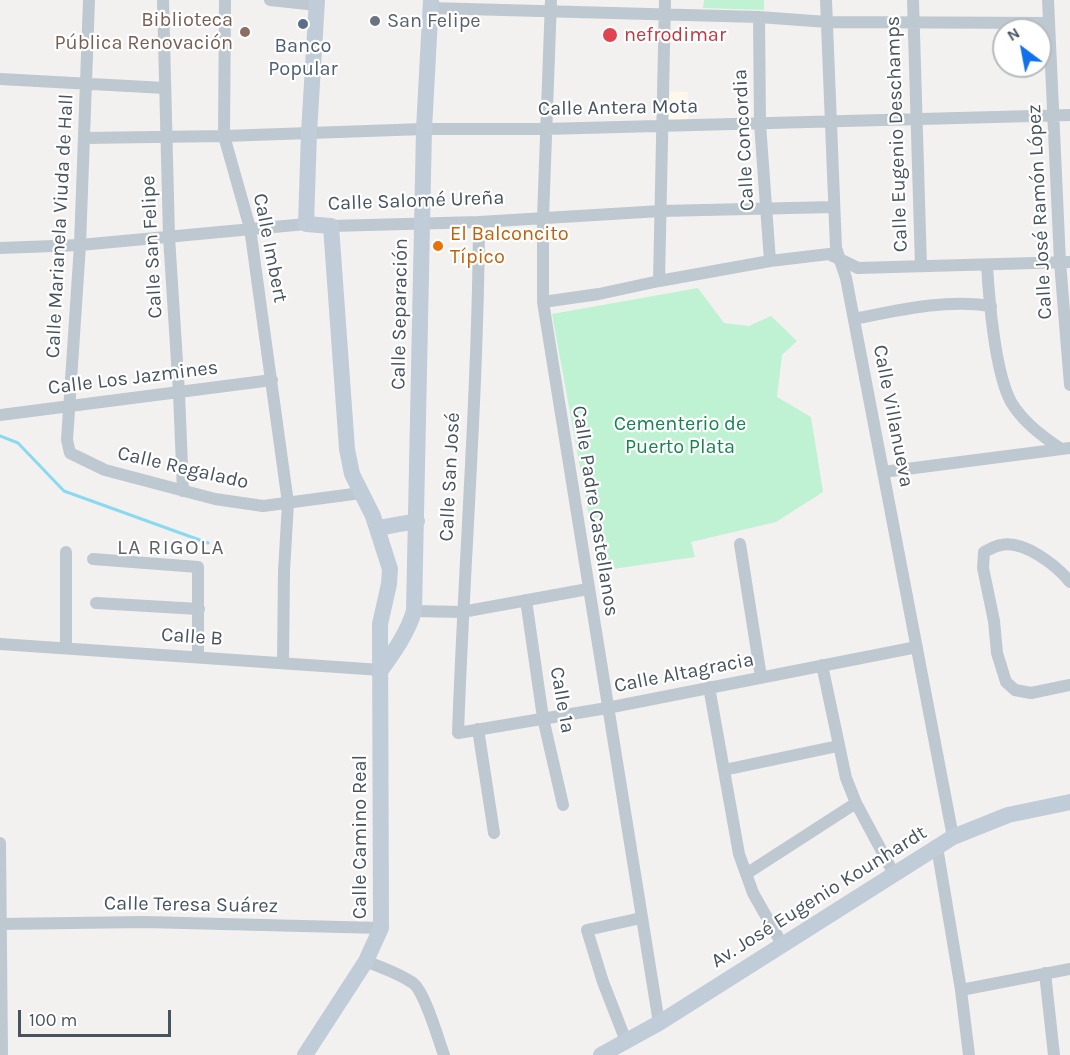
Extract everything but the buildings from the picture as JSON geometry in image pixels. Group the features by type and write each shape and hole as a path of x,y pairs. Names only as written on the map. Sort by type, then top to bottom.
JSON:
{"street":[{"name":"Calle Marianela Viuda de Hall","path":"70,453 68,440 80,245 89,0"},
{"name":"Calle San Felipe","path":"164,0 169,237 180,393 183,491"},
{"name":"Calle Imbert","path":"225,0 224,136 250,228 288,503 284,572 283,663"},
{"path":"270,0 317,3 306,224"},
{"path":"659,281 665,0"},
{"name":"Calle Villanueva","path":"826,0 836,248 842,261 854,319 954,837"},
{"name":"Calle Eugenio Deschamps","path":"913,0 921,266"},
{"name":"Calle José Ramón López","path":"1048,0 1049,18"},
{"path":"431,4 551,6 665,15 759,17 827,22 992,23"},
{"name":"Calle Separación","path":"414,611 424,129 431,4"},
{"name":"Calle Padre Castellanos","path":"551,6 545,129 543,302 659,1023"},
{"name":"Calle Concordia","path":"759,17 760,124 770,261"},
{"name":"Calle José Ramón López","path":"1051,78 1065,262 1070,385"},
{"path":"0,79 165,88"},
{"name":"Calle Antera Mota","path":"84,138 424,129 662,127 1070,115"},
{"name":"Calle Salomé Ureña","path":"0,248 80,245 306,224 331,226 423,224 661,211 834,207"},
{"name":"Calle San José","path":"458,734 478,295 479,222"},
{"path":"331,226 347,449 352,474 378,528 390,569 404,568 415,579"},
{"path":"543,302 598,294 770,261 829,254 858,267 1065,262"},
{"path":"987,265 1001,378 1011,401 1021,416 1038,433 1066,448"},
{"path":"854,319 940,303 991,306"},
{"name":"Calle Los Jazmines","path":"0,415 272,380"},
{"path":"883,472 1066,448"},
{"name":"Calle Regalado","path":"70,453 105,470 215,499 262,506 361,493"},
{"path":"378,528 417,521"},
{"path":"740,544 761,677"},
{"path":"1070,582 1049,562 1033,552 1010,544 999,545 984,552 983,568 998,653 1006,682 1015,690 1031,693 1070,685"},
{"path":"66,552 66,648"},
{"path":"93,560 198,567 198,657"},
{"name":"Calle Camino Real","path":"304,1055 366,962 381,928 380,624 390,569"},
{"path":"381,670 393,654 414,611 462,612 588,589"},
{"name":"Calle 1ª","path":"526,600 543,718 563,805"},
{"path":"96,603 199,609"},
{"name":"Calle B","path":"0,644 381,670"},
{"name":"Calle Altagracia","path":"458,734 607,708 917,647"},
{"path":"822,665 846,778 894,874"},
{"path":"710,687 739,854 753,893 783,946"},
{"path":"478,729 494,833"},
{"path":"724,770 838,746"},
{"path":"746,874 856,802"},
{"name":"Av. José Eugenio Kounhardt","path":"601,1055 659,1023 954,837 1008,815 1070,802"},
{"path":"0,843 2,1055"},
{"path":"937,847 961,990 969,1055"},
{"path":"626,1041 603,982 587,930 641,918"},
{"name":"Calle Teresa Suárez","path":"1,923 144,922 381,928"},
{"path":"366,962 416,984 427,1006 444,1055"},
{"path":"961,990 1070,969"},
{"path":"1045,973 1054,1055"}],"shaded area":[{"path":"670,91 688,92 688,120 668,119"}],"green space":[{"path":"704,0 764,0 764,10 703,8"},
{"name":"Cementerio de Puerto Plata","path":"698,288 724,323 749,326 771,316 797,341 782,355 777,397 811,417 823,492 776,522 691,542 695,557 599,571 552,314"}],"waterway":[{"path":"0,436 18,443 64,491 208,543"}],"place":[{"name":"San Felipe","path":"375,21"},
{"name":"Banco Popular","path":"303,24"},
{"name":"Biblioteca Pública Renovación","path":"245,32"},
{"name":"nefrodimar","path":"610,35"},
{"name":"El Balconcito Típico","path":"438,246"}],"district":[{"name":"LA RIGOLA","path":"171,548"}]}
